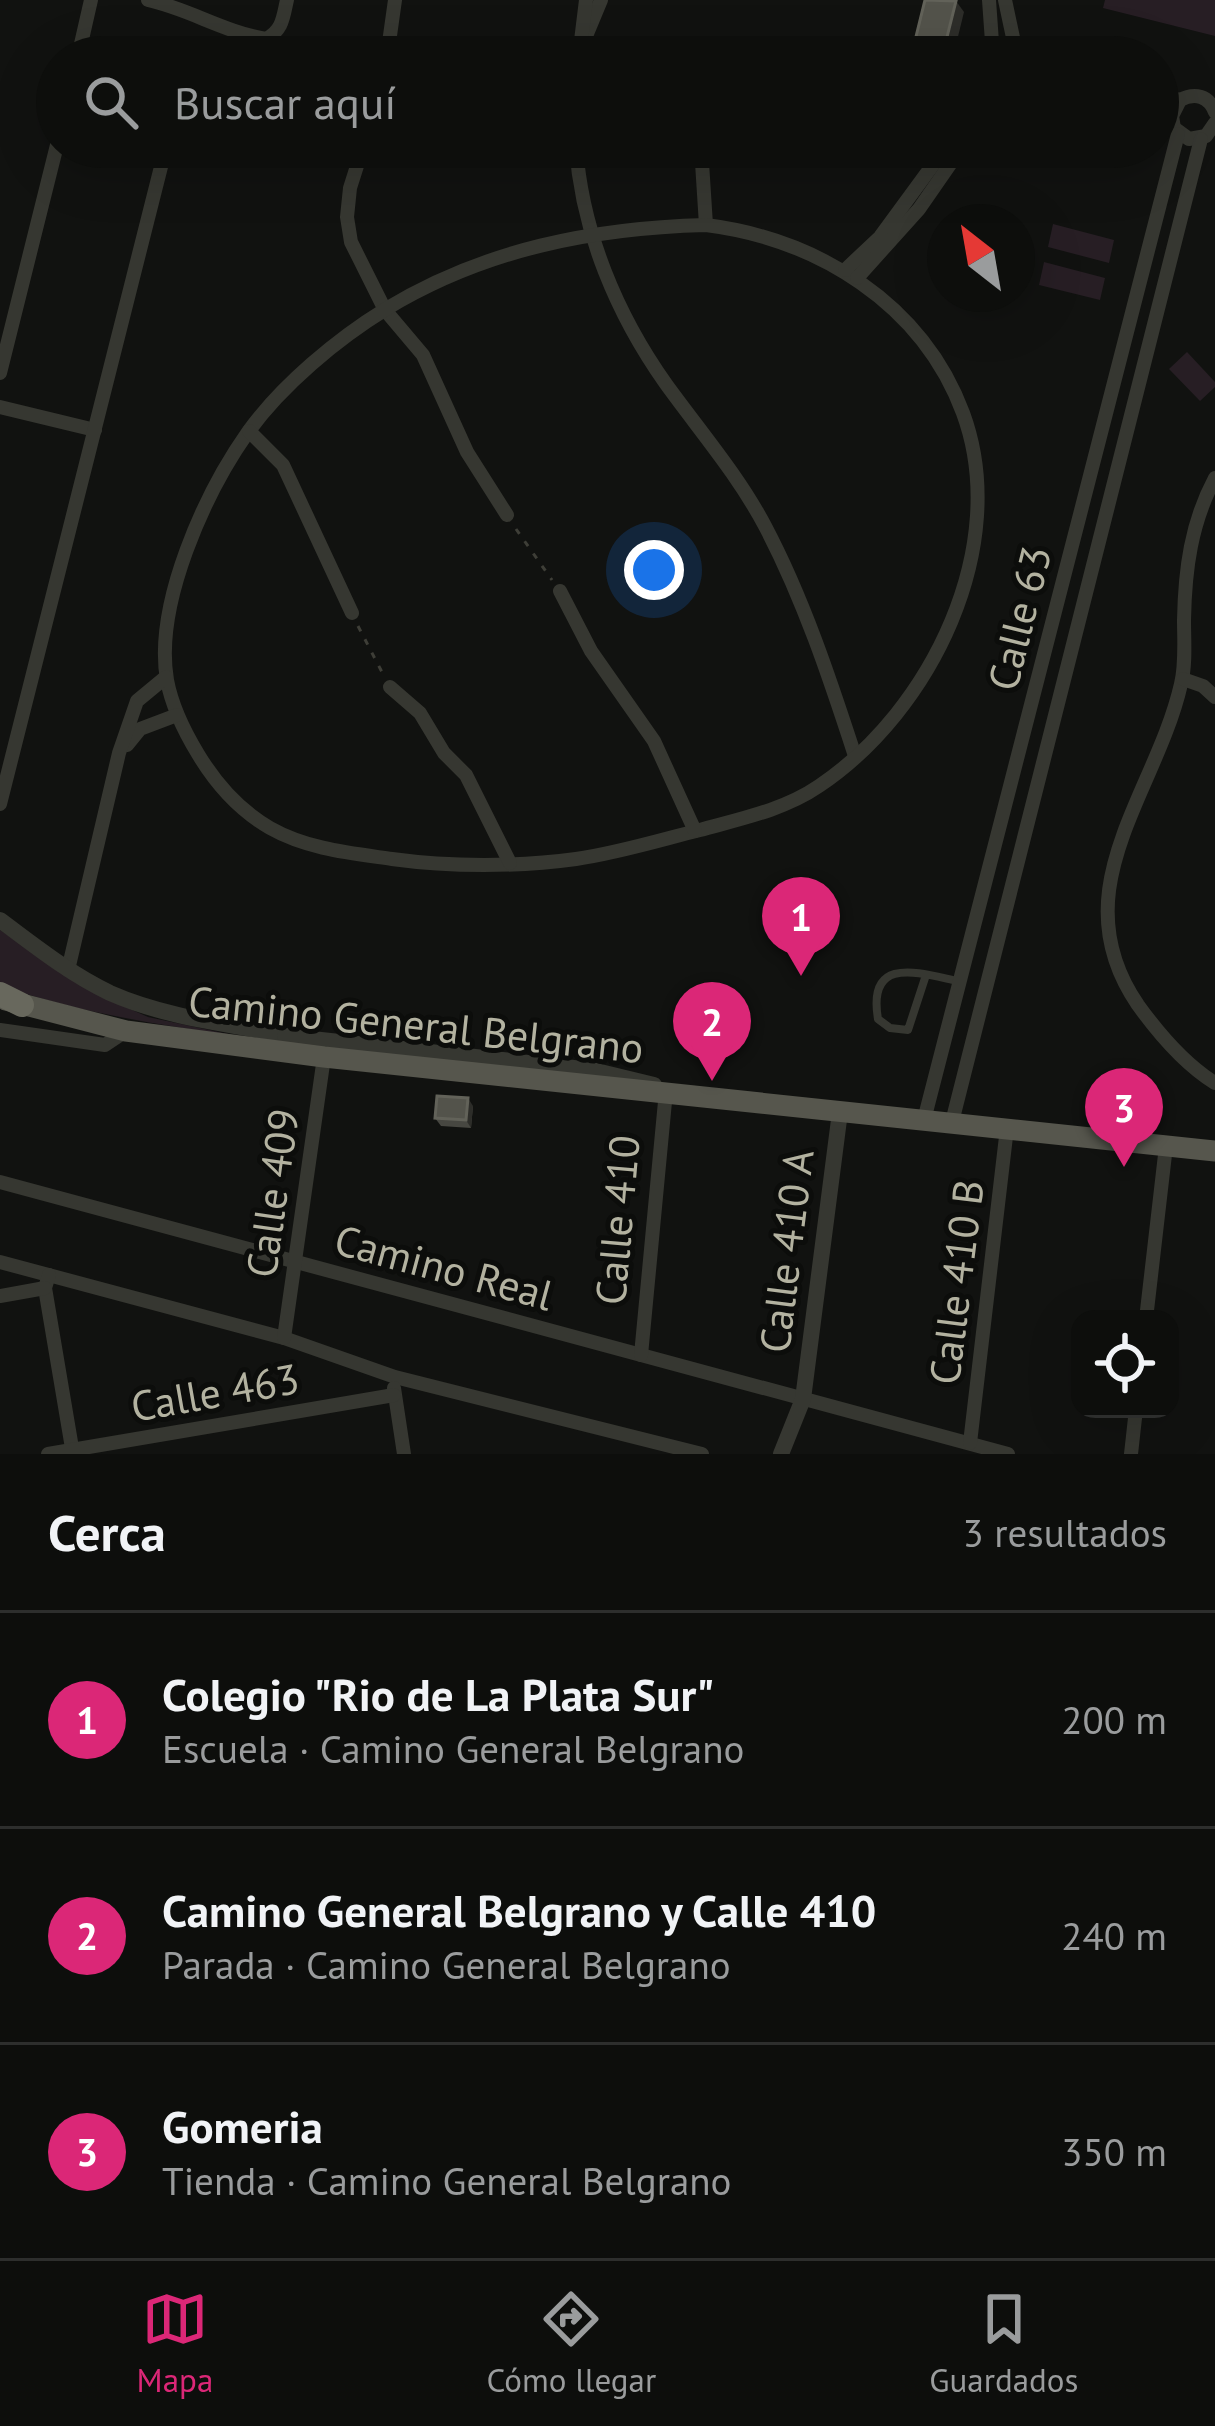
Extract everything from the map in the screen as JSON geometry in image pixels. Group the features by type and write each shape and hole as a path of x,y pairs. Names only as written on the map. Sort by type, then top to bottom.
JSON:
{"main road":[{"name":"Camino General Belgrano","path":"12,1002 126,1031 289,1044 324,1057 1215,1151"}],"street":[{"path":"83,36 91,0"},
{"path":"148,0 254,36"},
{"path":"273,36 282,24 287,0"},
{"path":"390,36 395,0"},
{"path":"581,36 586,0"},
{"path":"585,36 601,0"},
{"path":"989,0 991,36"},
{"path":"1005,0 1013,36"},
{"path":"1180,100 1195,95 1214,109"},
{"path":"1179,132 1189,139 1210,131"},
{"name":"Calle 63","path":"952,1122 1210,131"},
{"path":"0,373 51,168"},
{"path":"0,804 5,751 95,430 161,168"},
{"path":"356,168 347,217 362,271 385,310 423,355 466,452 506,514"},
{"path":"580,168 598,255 640,344 738,480 766,529 832,685 855,756"},
{"path":"702,168 706,225"},
{"path":"851,274 931,168"},
{"path":"851,274 919,208 947,168"},
{"name":"Calle 63","path":"924,1120 1158,168"},
{"path":"706,225 781,239 851,274 901,318 945,375 962,410 976,471 973,538 960,602 937,655 891,723 855,756 819,787 760,814 577,859 510,863 409,862 335,851 273,830 232,800 210,774 176,716 166,676 170,615 196,527 249,431 301,376 385,310 495,257 592,234 706,225"},
{"path":"0,407 95,430"},
{"path":"249,431 284,464 352,613"},
{"path":"1215,478 1192,536 1184,578 1183,679 1111,871 1108,934 1126,988 1154,1028 1215,1083"},
{"path":"560,591 592,651 654,740 695,831"},
{"path":"68,970 119,753 136,701 166,676"},
{"path":"1183,679 1203,686 1215,698"},
{"path":"390,687 420,713 444,753 466,775 510,863"},
{"path":"119,753 140,729 176,716"},
{"path":"0,920 68,970 112,994 289,1044 592,1070 650,1082 666,1091"},
{"path":"0,1030 105,1045 126,1031"},
{"name":"Calle 409","path":"284,1338 324,1057"},
{"name":"Calle 410","path":"641,1355 666,1091"},
{"name":"Calle 410 A","path":"803,1400 840,1112"},
{"name":"Calle 410 B","path":"970,1443 1007,1128"},
{"path":"1147,1310 1166,1146"},
{"name":"Camino Real","path":"0,1182 1008,1454"},
{"path":"0,1262 47,1282 284,1338 395,1377 702,1454"},
{"path":"0,1296 47,1282"},
{"path":"47,1282 73,1452"},
{"path":"395,1377 404,1454"},
{"name":"Calle 463","path":"48,1454 394,1395"},
{"path":"781,1454 803,1400"},
{"path":"1131,1454 1135,1418"}],"lane":[{"path":"926,975 908,1030 890,1028 878,1019 877,995 886,977 896,971 926,975 959,982"}],"path":[{"path":"506,514 560,591"},
{"path":"352,613 390,687"}],"shaded area":[{"path":"1105,0 1215,0 1215,36 1103,8"},
{"path":"1053,224 1114,240 1109,263 1048,247"},
{"path":"1044,262 1105,278 1100,300 1039,285"},
{"path":"1187,352 1215,382 1200,401 1169,369"},
{"path":"0,930 94,993 148,1017 247,1038 91,1011 0,985"}],"building":[{"path":"925,0 956,1 947,36 916,36"},
{"path":"437,1096 468,1098 466,1120 435,1118"}],"place":[{"name":"Colegio \"Rio de La Plata Sur\"","path":"801,976"},
{"name":"Camino General Belgrano y Calle 410","path":"712,1081"},
{"name":"Gomeria","path":"1124,1167"}]}
